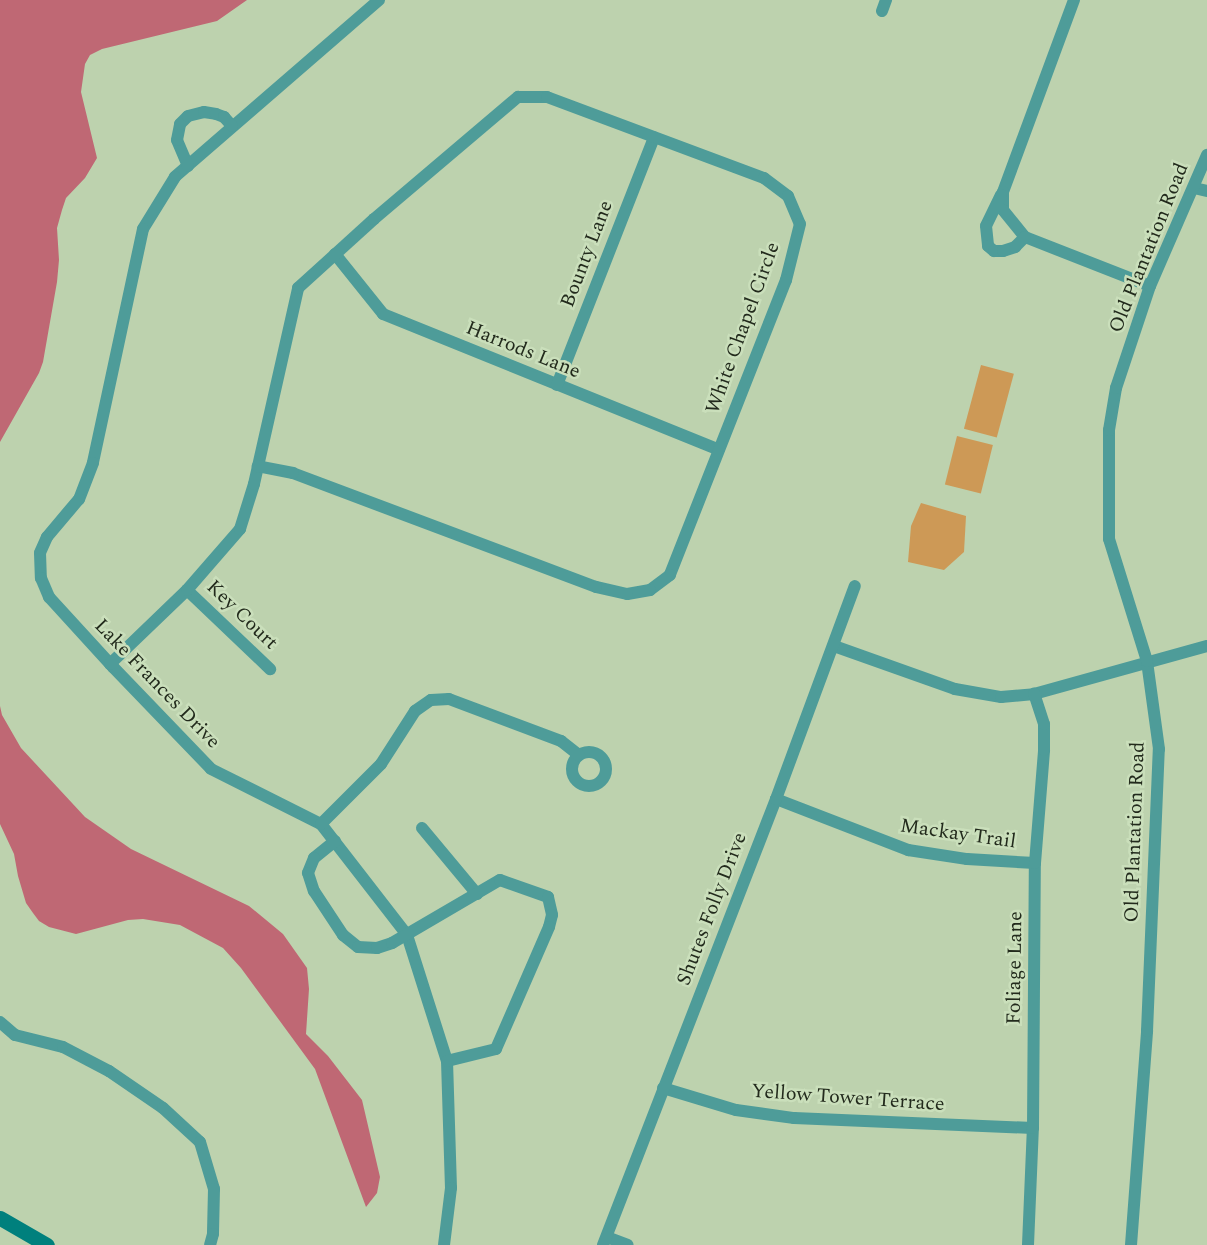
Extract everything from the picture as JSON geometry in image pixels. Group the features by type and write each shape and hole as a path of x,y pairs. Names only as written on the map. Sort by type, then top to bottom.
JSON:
{"main road":[{"path":"0,1218 47,1245"}],"street":[{"name":"Lake Frances Drive","path":"379,0 175,177 143,229 93,463 79,499 47,537 40,553 41,578 49,597 211,769 321,824 407,935 447,1060 452,1188 444,1245"},
{"path":"1024,237 1015,247 993,251 988,246 986,226 1003,192 1074,0"},
{"name":"White Chapel Circle","path":"110,664 187,590 240,529 258,466 298,288 518,97 547,97 654,136 764,178 788,196 800,224 786,280 670,575 650,590 627,594 596,587 292,473 258,466"},
{"path":"188,166 177,140 180,124 188,116 204,112 216,114 224,117 232,126"},
{"name":"Bounty Lane","path":"557,385 654,136"},
{"name":"Old Plantation Road","path":"1131,1245 1147,1031 1160,749 1147,661 1109,538 1109,430 1116,388 1150,286 1201,189 1207,156"},
{"path":"1003,192 1003,210 1024,237 1150,286"},
{"name":"Harrods Lane","path":"335,254 383,314 719,450"},
{"name":"Shutes Folly Drive","path":"605,1241 776,799 855,586"},
{"name":"Key Court","path":"187,590 270,669"},
{"path":"834,646 955,689 1001,697 1034,694 1207,646"},
{"name":"Foliage Lane","path":"1028,1245 1033,1128 1035,863 1044,724 1034,694"},
{"path":"321,824 381,764 415,711 431,700 449,699 561,741 579,755"},
{"name":"Mackay Trail","path":"776,799 908,850 967,859 1035,863"},
{"path":"422,828 477,894"},
{"path":"335,842 314,858 308,873 314,891 343,934 358,947 377,948 407,935 500,880 548,897 552,915 549,927 496,1049 447,1060"},
{"path":"0,1022 15,1035 63,1047 109,1071 163,1108 200,1142 214,1189 213,1234 210,1245"},
{"name":"Yellow Tower Terrace","path":"663,1089 736,1110 794,1118 1033,1128"},
{"path":"605,1241 628,1245"}],"shaded area":[{"path":"0,0 247,0 217,21 102,49 90,55 85,64 81,92 97,158 85,178 66,198 57,228 59,260 57,282 43,362 0,442"},
{"path":"981,365 1014,374 997,438 964,429"},
{"path":"957,436 993,445 981,493 945,485"},
{"path":"921,503 966,516 964,552 944,570 908,562 911,526"},
{"path":"0,706 2,715 21,748 85,817 131,849 249,906 283,934 307,968 309,989 306,1034 328,1056 362,1100 380,1177 377,1193 366,1207 315,1069 241,968 223,948 180,925 143,919 128,920 76,934 49,927 39,921 33,913 26,903 14,854 0,824"}]}
